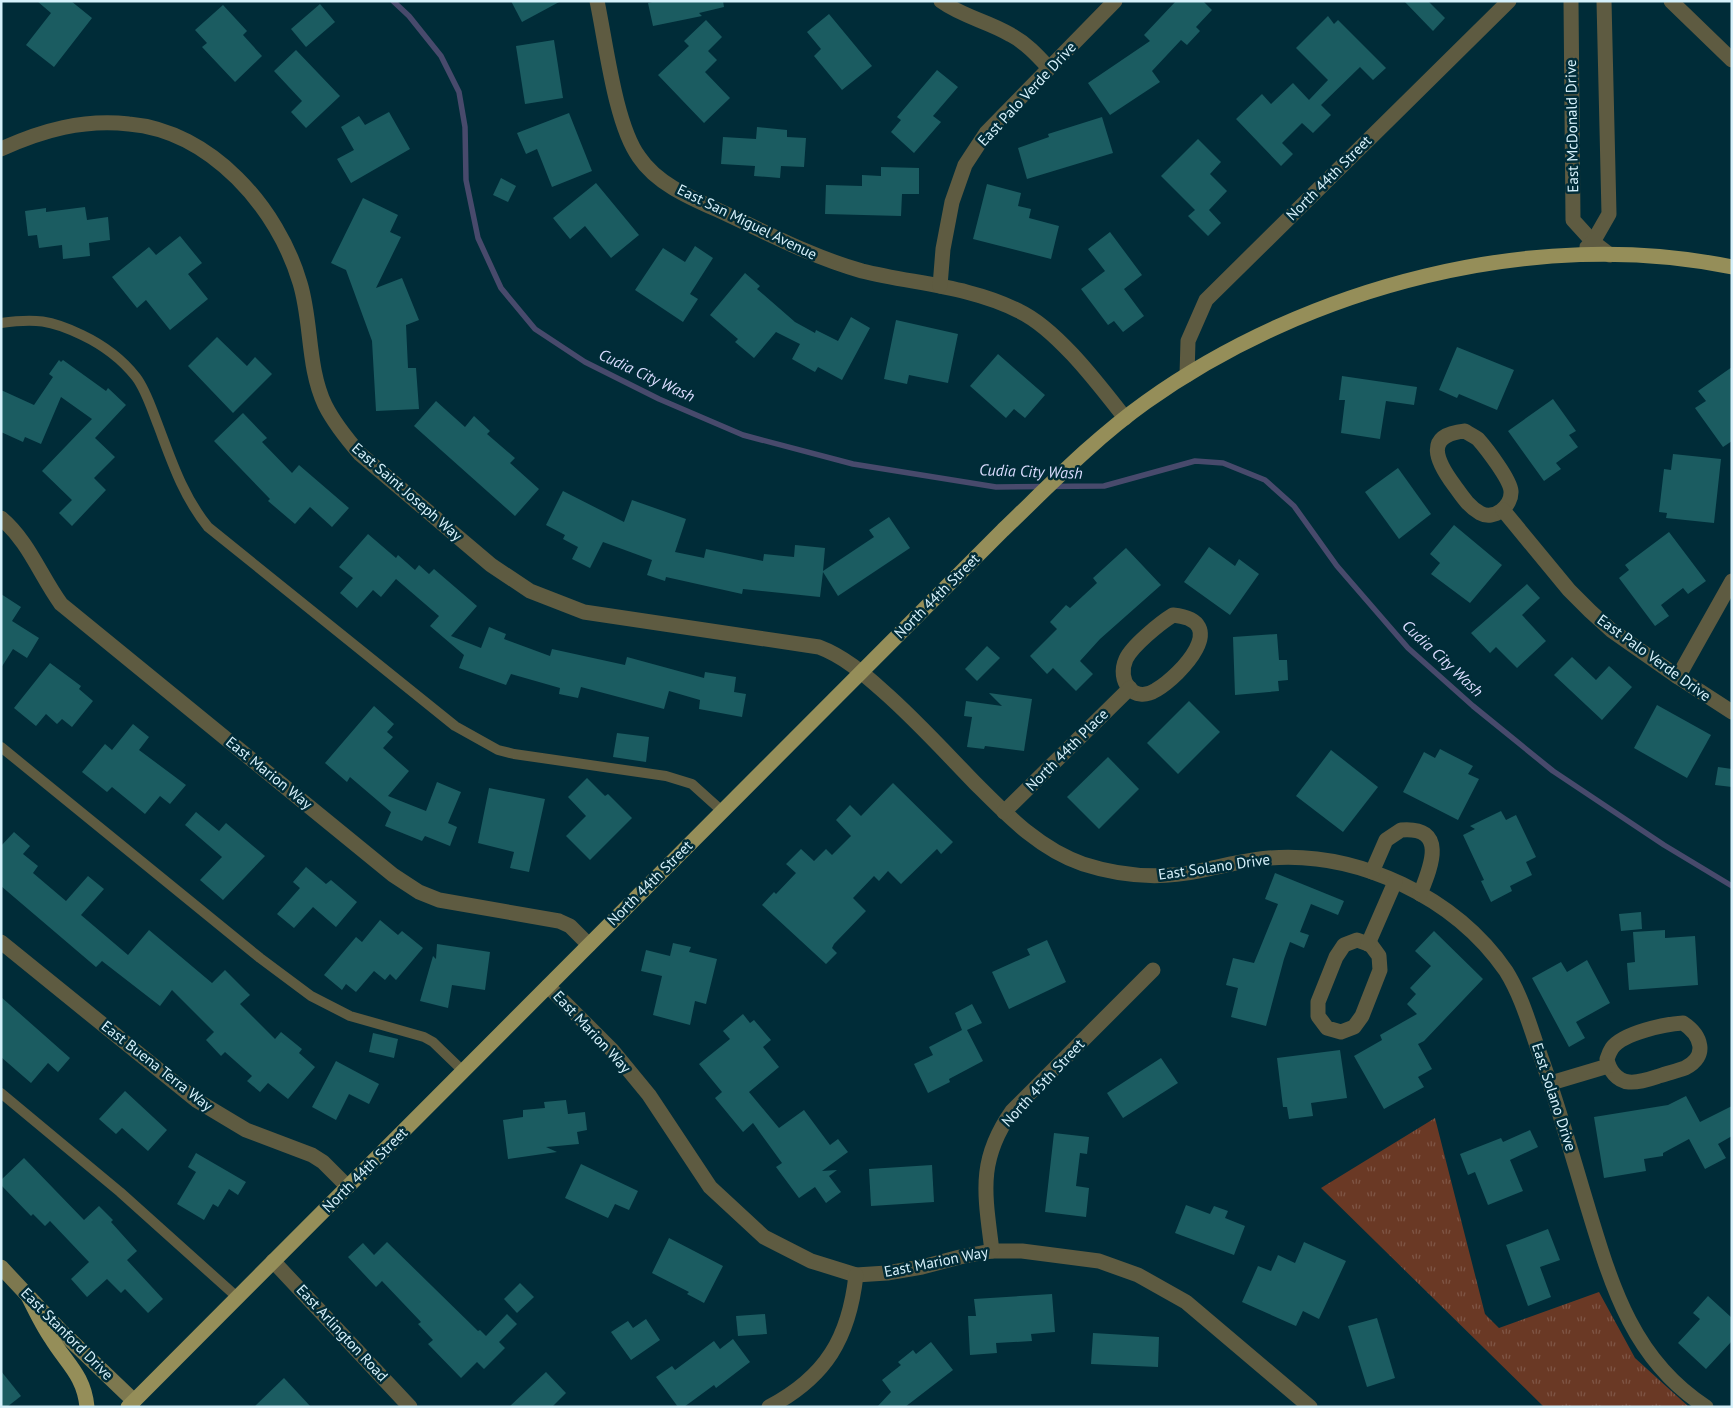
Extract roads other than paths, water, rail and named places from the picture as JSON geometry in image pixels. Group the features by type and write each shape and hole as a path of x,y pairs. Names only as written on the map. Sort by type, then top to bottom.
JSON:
{"main road":[{"path":"1576,256 1610,255 1671,258 1732,266"},
{"name":"North 44th Street","path":"131,1404 1003,530 1125,418 1187,375 1276,326 1385,286 1500,262 1576,256"},
{"path":"28,1296 51,1339 78,1374 85,1390 88,1407"}],"street":[{"name":"East San Miguel Avenue","path":"597,1 622,122 638,156 650,172 700,202 791,246 827,260 864,271 971,292 1020,311 1045,328 1101,388 1125,418"},
{"path":"941,1 954,11 1010,34 1032,50 1049,68"},
{"name":"East Palo Verde Drive","path":"940,286 943,249 952,202 965,165 986,133 1115,1"},
{"name":"North 44th Street","path":"1187,375 1188,341 1206,300 1509,1"},
{"name":"East McDonald Drive","path":"1571,1 1573,220 1593,242 1610,255"},
{"path":"1576,256 1593,242 1609,214 1604,1"},
{"path":"1671,1 1732,60"},
{"name":"East Saint Joseph Way","path":"1,149 30,136 59,127 95,123 131,124 171,134 205,152 242,182 269,216 286,247 300,283 317,381 325,404 342,432 360,454 491,565 530,591 584,612 819,647 833,652 862,672"},
{"path":"1465,431 1477,438 1506,478 1511,491 1508,505 1503,510 1497,514 1483,515 1471,508 1442,469 1436,456 1440,442 1450,432 1465,431"},
{"name":"East Palo Verde Drive","path":"1503,510 1569,590 1590,612 1678,678 1732,712"},
{"name":"East Marion Way","path":"1,518 16,530 28,546 48,586 61,604 393,875 419,892 439,900 559,921 570,926 589,945"},
{"path":"1678,678 1732,581"},
{"path":"1174,615 1188,616 1199,626 1202,640 1196,653 1162,687 1150,694 1136,693 1130,688 1125,683 1122,670 1127,656 1161,622 1174,615"},
{"name":"East Solano Drive","path":"862,672 896,702 1004,812 1049,849 1084,864 1121,873 1158,877 1270,858 1306,858 1344,863 1372,872 1420,894 1460,922 1484,945 1506,972 1521,1000 1550,1083 1610,1282 1632,1330 1657,1366 1706,1407"},
{"name":"North 44th Place","path":"1004,812 1130,688"},
{"path":"1372,872 1386,840 1401,830 1416,831 1427,837 1432,844 1433,861 1420,894"},
{"path":"1368,944 1395,882"},
{"path":"1357,940 1368,944 1380,956 1380,970 1362,1016 1354,1027 1340,1032 1327,1028 1318,1016 1318,1002 1336,957 1344,945 1357,940"},
{"name":"East Buena Terra Way","path":"1,942 196,1100 246,1130 312,1155 324,1163 348,1187"},
{"name":"North 45th Street","path":"992,1251 986,1202 986,1168 1000,1129 1012,1111 1153,970"},
{"name":"East Marion Way","path":"548,986 612,1050 648,1095 710,1187 764,1236 811,1261 856,1275 887,1273 922,1267 992,1251 1022,1252 1099,1261 1138,1275 1186,1302 1310,1407"},
{"path":"1683,1023 1695,1031 1700,1044 1697,1058 1686,1067 1640,1082 1628,1083 1612,1072 1608,1066 1607,1059 1612,1048 1623,1039 1669,1024 1683,1023"},
{"path":"1550,1083 1608,1066"},
{"name":"East Arlington Road","path":"273,1261 299,1286 410,1407"},
{"name":"East Stanford Drive","path":"1,1267 131,1404"},
{"path":"769,1407 807,1384 827,1362 842,1336 854,1299 856,1275"}],"lane":[{"path":"1,323 40,320 66,328 95,341 120,358 137,378 181,486 192,508 208,527 455,726 498,750 666,776 692,784 722,811"},
{"path":"1,747 260,958 311,996 350,1016 424,1036 433,1042 463,1071"},
{"path":"1,1092 127,1199 237,1297"}],"waterway":[{"name":"Cudia City Wash","path":"393,1 409,16 441,56 459,92 465,127 466,180 478,238 501,288 535,329 585,362 659,399 743,435 853,464 996,487 1104,486 1195,461 1223,463 1265,480 1294,506 1337,566 1408,648 1473,706 1553,771 1664,845 1732,886"}]}
